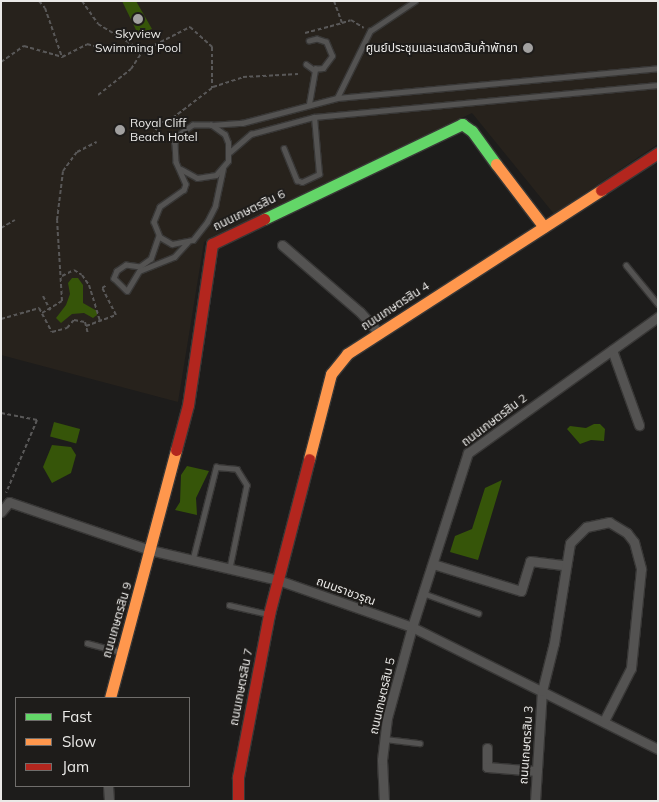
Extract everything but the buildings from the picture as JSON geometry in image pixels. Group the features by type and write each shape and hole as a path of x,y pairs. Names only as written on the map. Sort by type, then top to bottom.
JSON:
{"street":[{"name":"ถนนเกษตรสิน 6","path":"150,550 188,405 212,244 462,124 472,131 544,227"},
{"name":"ถนนเกษตรสิน 4","path":"278,580 331,374 347,354 658,153"},
{"path":"282,245 360,312 378,333"},
{"name":"ถนนเกษตรสิน 2","path":"412,627 468,453 658,317"},
{"path":"612,350 639,425"},
{"path":"1,512 9,502"},
{"name":"ถนนราชวรุณ","path":"9,502 150,550 193,558 278,580 412,627 658,749"},
{"name":"ถนนเกษตรสิน 3","path":"535,801 542,691 554,642 565,565 570,543 577,533 597,522 609,522 627,533 638,554 641,569 631,668 604,721"},
{"name":"ถนนเกษตรสิน 9","path":"110,697 150,550"},
{"path":"433,564 521,591 530,562 565,565"},
{"name":"ถนนเกษตรสิน 7","path":"238,801 238,777 269,614 278,580"},
{"name":"ถนนเกษตรสิน 5","path":"384,801 384,739 412,627"},
{"path":"487,748 487,767 537,771"},
{"path":"108,787 108,801"}],"lane":[{"path":"337,98 370,32 415,1"},
{"path":"306,64 316,69 328,65 332,51 322,40 309,41"},
{"path":"187,243 172,244 159,236 154,222 156,213 184,190 186,178 174,152 179,135 193,124 242,123 337,98 658,68"},
{"path":"309,104 316,69"},
{"path":"159,236 151,259 140,267 126,265 117,270 114,278 127,292 139,271 174,257 207,222 214,206 223,169 230,152 251,134 314,117 658,85"},
{"path":"284,148 297,180 302,182 319,174 321,170 314,117"},
{"path":"211,125 225,135 230,152"},
{"path":"181,170 197,178 216,175 223,169"},
{"path":"626,265 657,303"},
{"path":"193,558 216,467 237,469 247,485 230,568"},
{"path":"423,593 478,613"},
{"path":"229,605 269,614"},
{"path":"87,643 122,653"},
{"path":"384,739 420,743"}],"path":[{"path":"39,1 45,8 62,57"},
{"path":"82,1 98,24 143,51"},
{"path":"334,1 342,24"},
{"path":"305,33 351,20 370,32"},
{"path":"1,62 24,46 62,57 86,44 119,52 143,51 190,27 212,47 212,88"},
{"path":"98,95 131,69 143,51"},
{"path":"154,134 160,121 166,123 212,88 243,77 298,74"},
{"path":"42,313 50,310 62,301 62,276 57,220 63,171 77,152 97,142"},
{"path":"1,228 15,220"},
{"path":"62,276 74,270 82,275 89,285 100,321"},
{"path":"86,326 116,315 102,288 107,285"},
{"path":"43,296 50,310"},
{"path":"1,319 39,308 52,332 67,328 74,320 85,322 88,334"},
{"path":"1,412 37,420 4,490 9,502"}],"shaded area":[{"path":"1,1 658,1 658,144 554,214 472,113 204,242 178,402 1,355"},
{"name":"Skyview Swimming Pool","path":"122,1 136,1 152,29 138,34"},
{"path":"72,278 78,278 83,285 83,303 97,311 97,315 93,318 84,313 72,314 61,323 56,318 66,305 70,294 68,283"},
{"path":"54,422 80,429 76,443 50,436"},
{"path":"594,424 600,424 605,429 604,441 591,440 580,444 567,429 570,426 586,428"},
{"path":"52,445 71,447 76,455 71,473 52,483 43,467"},
{"path":"187,466 209,471 196,498 197,515 175,510 180,502 181,475"},
{"path":"502,480 478,560 450,552 455,536 472,529 485,488"}],"traffic: fast":[{"path":"264,219 462,124 472,131 496,164"}],"traffic: slow":[{"path":"496,164 544,227"},
{"path":"309,459 331,374 347,354 601,190"},
{"path":"110,697 176,450"}],"traffic: jam":[{"path":"601,190 658,153"},
{"path":"176,450 188,405 212,244 264,219"},
{"path":"238,801 238,777 269,614 309,459"}],"place":[{"name":"Skyview Swimming Pool","path":"138,19"},
{"name":"ศูนย์ประชุมและแสดงสินค้าพัทยา","path":"528,48"},
{"name":"Royal Cliff Beach Hotel","path":"120,130"}]}
